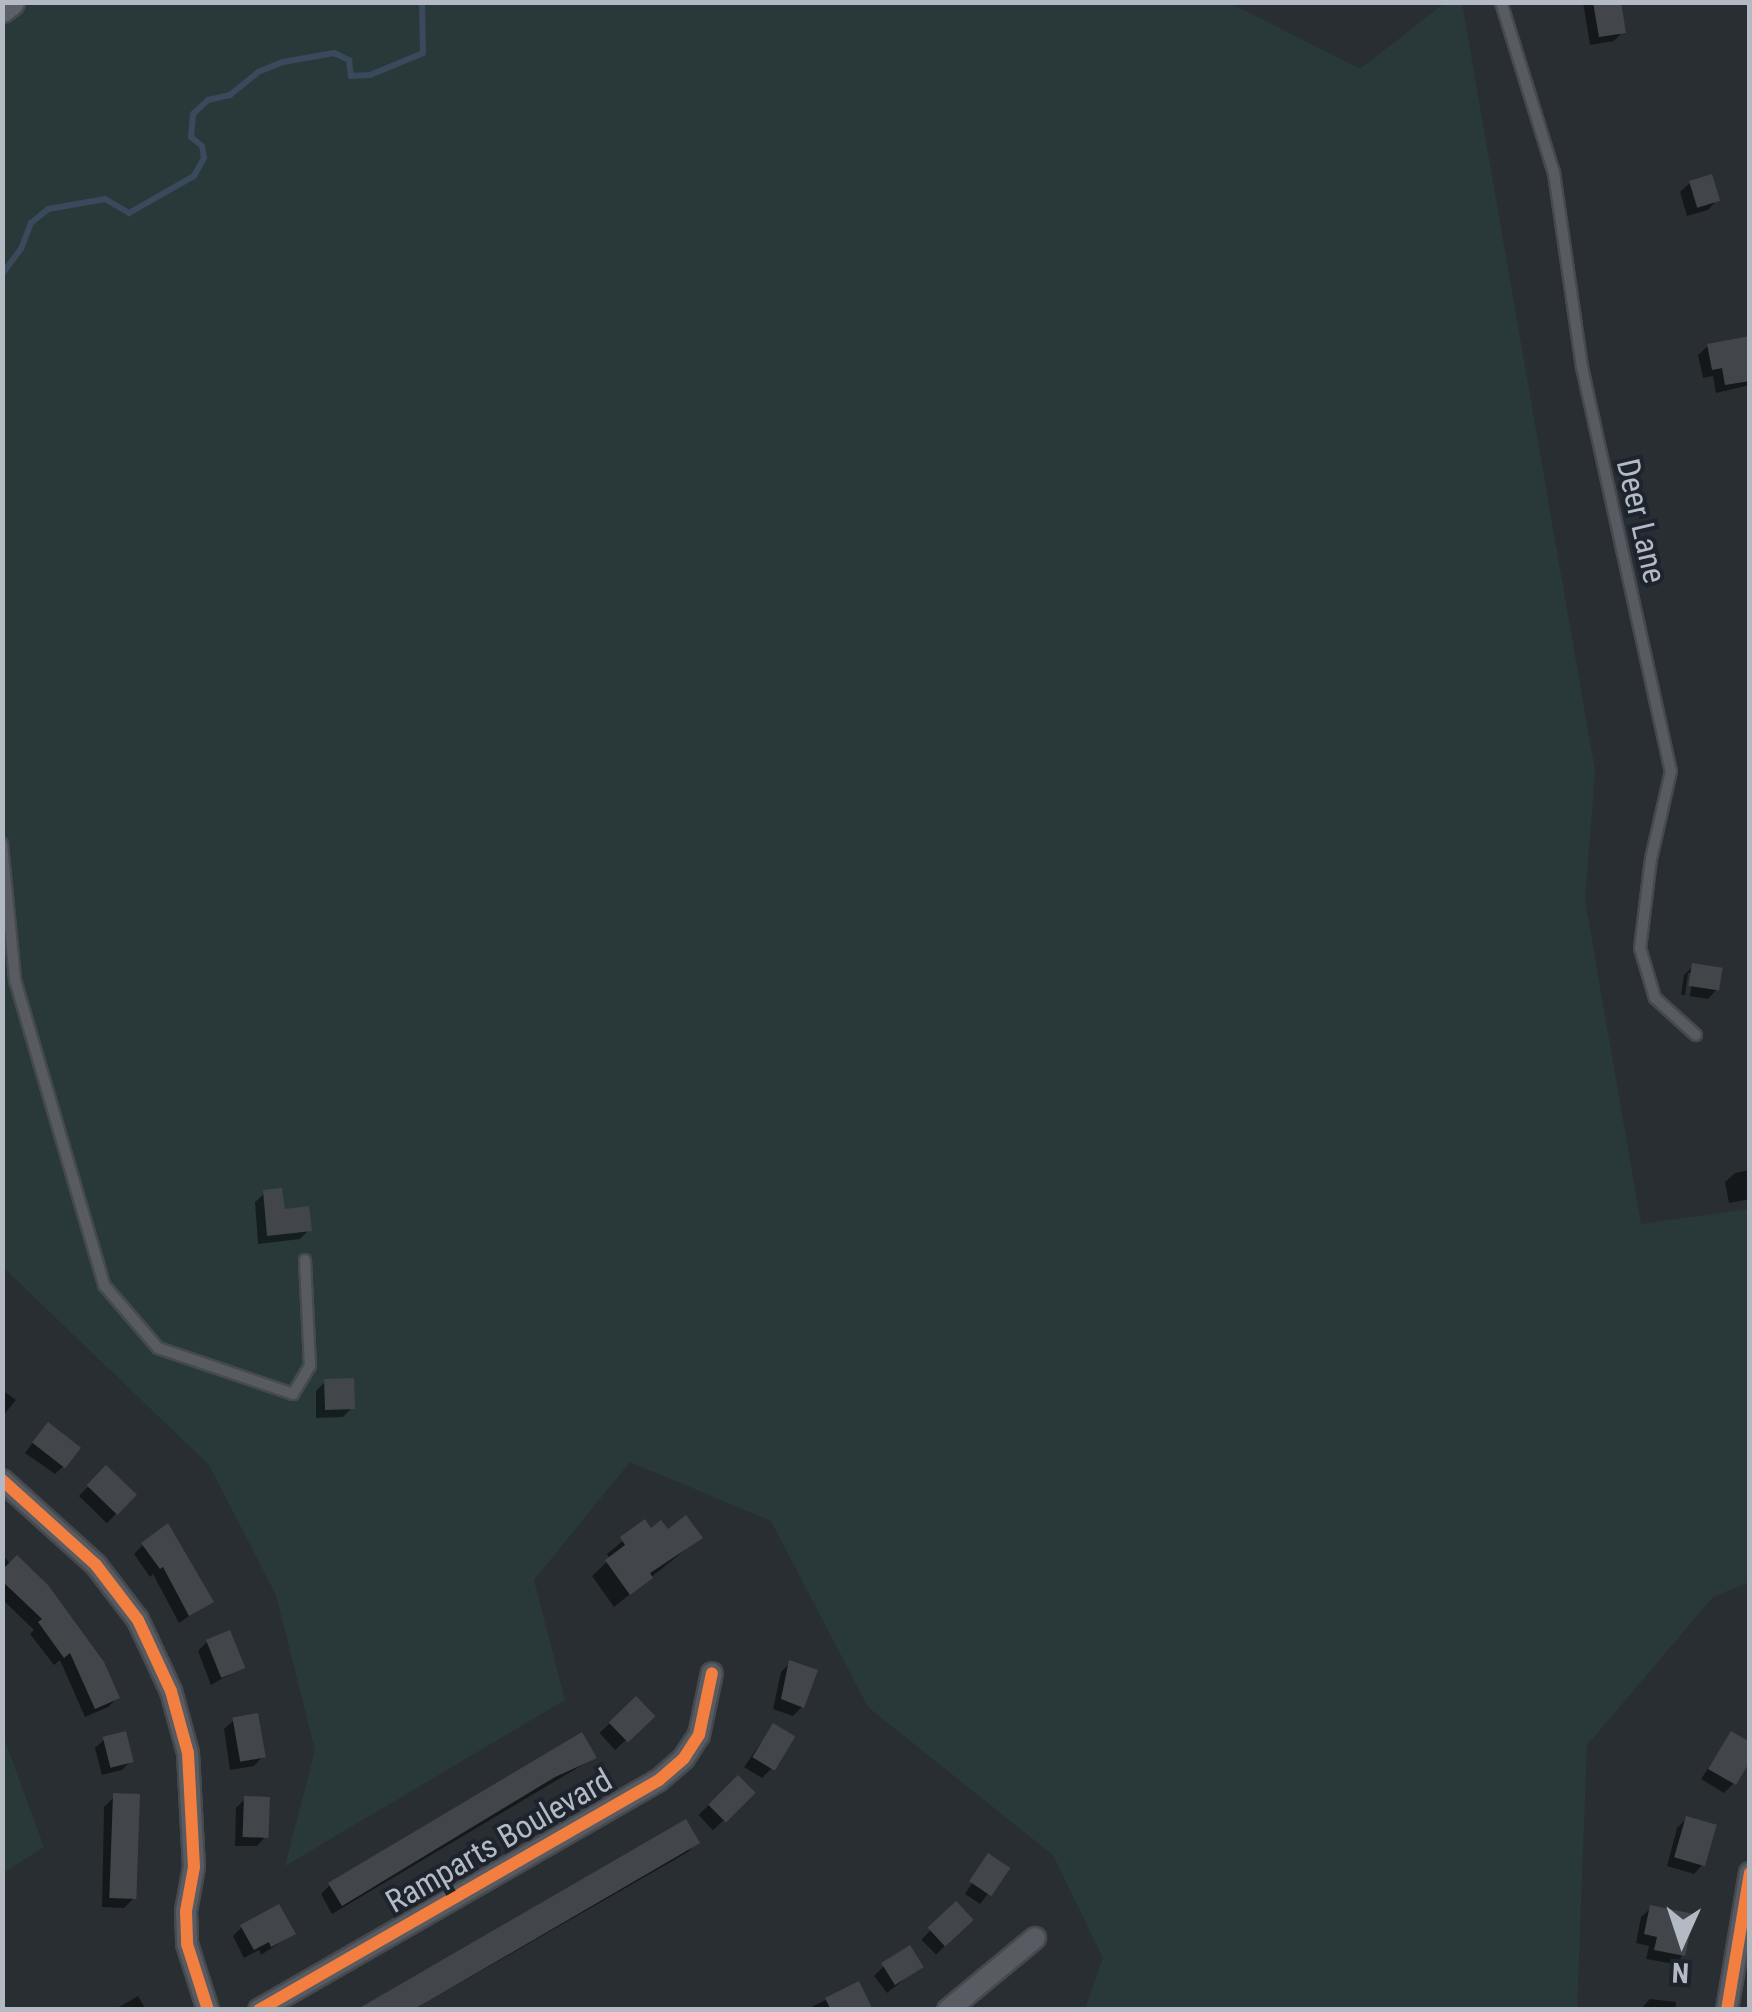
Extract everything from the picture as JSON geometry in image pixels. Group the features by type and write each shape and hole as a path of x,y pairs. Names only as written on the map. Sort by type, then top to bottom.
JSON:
{"street":[{"path":"2,8 10,2"},
{"path":"2,1480 96,1565 138,1620 171,1691 188,1753 194,1867 186,1910 187,1944 208,2010"},
{"name":"Ramparts Boulevard","path":"259,2010 659,1780 684,1758 700,1735 712,1673"},
{"path":"1728,2010 1750,1873"},
{"path":"948,2010 1034,1938"}],"lane":[{"name":"Deer Lane","path":"1501,2 1554,173 1582,367 1671,771 1652,859 1640,948 1655,998 1696,1034"},
{"path":"2,844 16,980 104,1285 158,1348 293,1394 310,1366 306,1260"}],"shaded area":[{"path":"2,3 1230,3 1360,69 1445,3 1462,3 1595,771 1585,900 1641,1224 1749,1209 1749,1582 1713,1597 1587,1745 1577,2009 1085,2009 1103,1958 1053,1855 868,1707 771,1521 630,1462 534,1580 565,1700 285,1866 315,1750 276,1595 209,1465 3,1267"},
{"path":"2,1733 44,1847 3,1873 2,1873"}],"building":[{"path":"1593,2 1621,2 1626,33 1599,37"},
{"path":"1712,174 1720,201 1697,208 1689,181"},
{"path":"1750,336 1750,381 1725,385 1722,368 1712,370 1707,344"},
{"path":"1692,963 1723,968 1719,991 1688,986"},
{"path":"282,1188 285,1209 309,1206 312,1231 267,1236 263,1190"},
{"path":"354,1378 355,1409 325,1410 324,1379"},
{"path":"48,1422 81,1448 65,1468 32,1442"},
{"path":"106,1465 137,1495 117,1515 87,1485"},
{"path":"686,1515 703,1538 650,1573 653,1578 630,1595 605,1560 625,1545 620,1537 645,1519 651,1528 661,1520 668,1529"},
{"path":"168,1523 214,1602 189,1616 163,1567 160,1569 141,1543"},
{"path":"17,1555 48,1585 104,1662 120,1698 95,1709 70,1653 64,1658 38,1622 42,1619 2,1581 2,1570"},
{"path":"230,1630 245,1668 221,1678 206,1640"},
{"path":"789,1660 818,1670 804,1708 781,1699"},
{"path":"636,1696 655,1716 628,1743 609,1722"},
{"path":"258,1713 266,1757 240,1762 232,1718"},
{"path":"773,1723 795,1736 775,1771 752,1757"},
{"path":"126,1731 134,1762 110,1768 103,1737"},
{"path":"1731,1731 1750,1742 1750,1761 1736,1785 1708,1769"},
{"path":"582,1732 597,1758 555,1777 342,1906 328,1883"},
{"path":"738,1775 756,1793 726,1822 708,1805"},
{"path":"113,1793 140,1794 136,1899 109,1898"},
{"path":"244,1796 270,1797 269,1838 243,1837"},
{"path":"1686,1816 1717,1825 1705,1866 1674,1857"},
{"path":"686,1819 700,1843 430,2000 412,2010 356,2010"},
{"path":"988,1853 1010,1868 991,1896 969,1881"},
{"path":"956,1901 974,1920 945,1947 927,1928"},
{"path":"279,1904 296,1934 271,1947 269,1942 254,1950 240,1925"},
{"path":"1650,1905 1694,1914 1685,1956 1654,1950 1657,1937 1644,1934"},
{"path":"910,1945 924,1967 895,1985 881,1963"},
{"path":"859,1981 873,2010 831,2010 825,1998"}],"waterway":[{"path":"2,274 21,249 31,223 48,209 105,199 129,213 194,176 204,158 202,146 191,137 193,114 208,100 230,95 258,72 283,62 334,53 349,60 351,76 370,75 423,53 422,2"}],"cycle path":[{"path":"2,1480 96,1565 138,1620 171,1691 188,1753 194,1867 186,1911 187,1944 208,2010"},
{"path":"259,2010 659,1780 684,1758 699,1735 712,1673"},
{"path":"1727,2010 1750,1873"}]}
